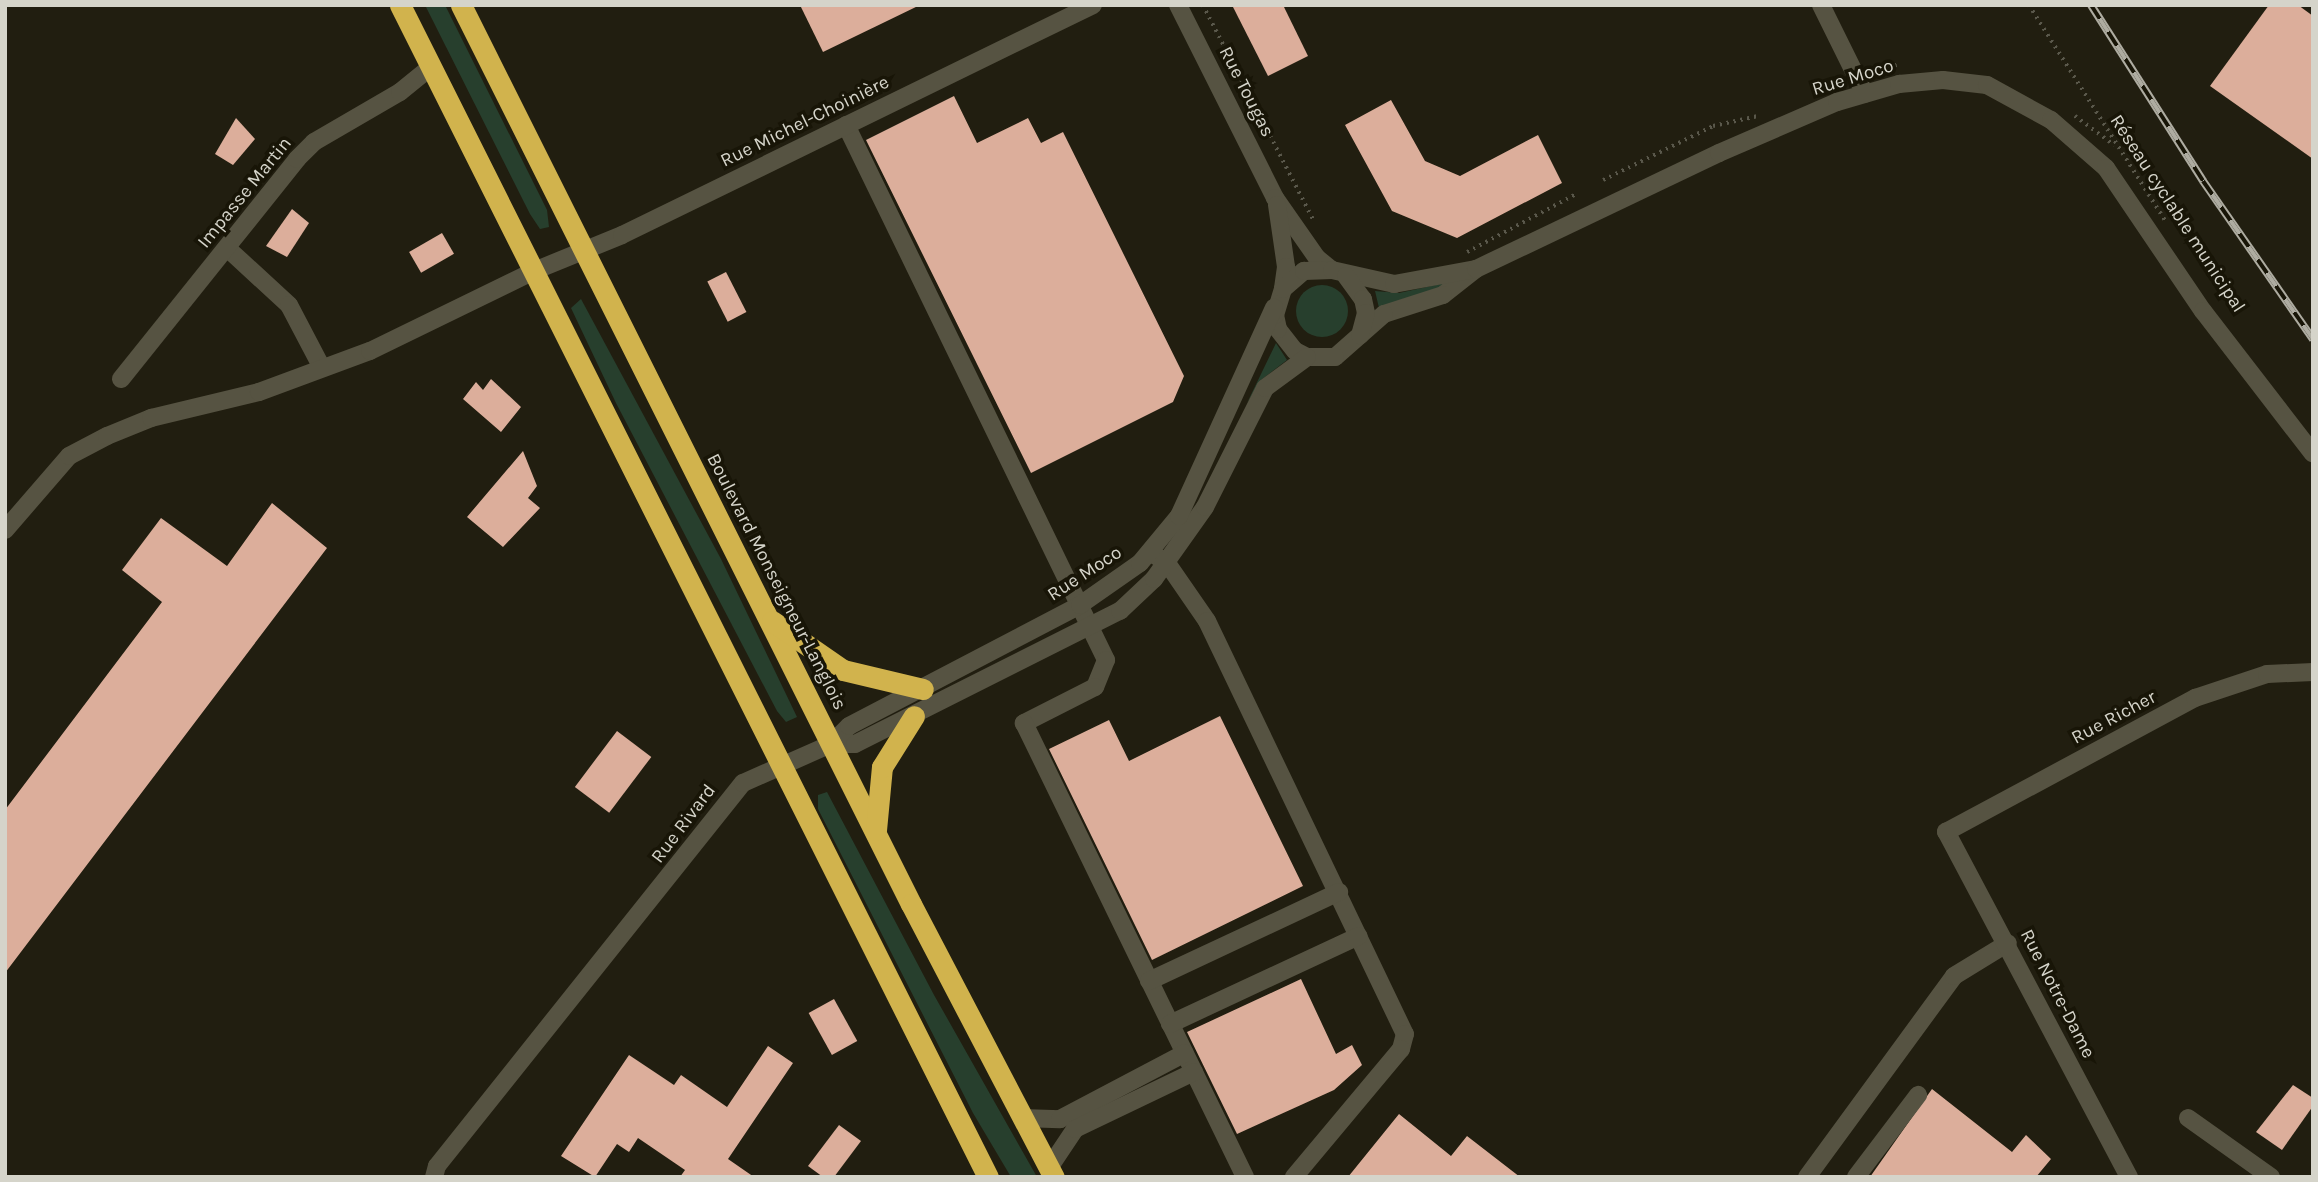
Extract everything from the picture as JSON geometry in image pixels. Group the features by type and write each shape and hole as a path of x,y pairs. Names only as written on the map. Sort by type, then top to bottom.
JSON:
{"highway":[{"path":"400,5 988,1177"},
{"name":"Boulevard Monseigneur-Langlois","path":"461,5 831,744 1052,1172"},
{"path":"770,620 843,670 923,689"},
{"path":"876,832 882,767 914,716"}],"street":[{"name":"Rue Michel-Choinière","path":"5,530 69,456 107,436 151,418 259,392 321,366 370,351 534,271 586,252 1093,5"},
{"name":"Rue Tougas","path":"1178,5 1275,198 1317,258 1339,273"},
{"path":"1821,5 1865,94"},
{"name":"Impasse Martin","path":"121,379 227,248 270,188 314,142 400,92 431,67"},
{"name":"Rue Moco","path":"831,744 855,744 1090,628 1129,603 1167,563 1205,507 1265,388 1307,357 1335,357 1357,341 1384,314 1443,295 1476,270 1718,153 1865,94 1899,84 1943,80 1987,85 2019,99 2082,144 2106,168 2203,311 2313,454"},
{"path":"846,125 1106,660 1101,679 1095,687 1024,723 1245,1177"},
{"name":"Rue Tougas","path":"1275,198 1286,267 1280,295"},
{"path":"227,248 289,305 321,366"},
{"name":"Rue Moco","path":"782,767 831,744 849,726 1113,586 1150,552 1180,516 1280,295 1304,271 1339,273 1394,284 1476,270"},
{"path":"1339,273 1363,299 1366,313 1357,341"},
{"path":"1280,295 1276,322 1284,342 1307,357"},
{"path":"1150,552 1167,563 1207,621 1339,892 1406,1042 1294,1177"},
{"name":"Rue Richer","path":"1946,832 2195,698 2267,674 2313,672"},
{"name":"Rue Rivard","path":"434,1177 437,1166 633,925 737,789 755,776 782,767"},
{"name":"Rue Notre-Dame","path":"1946,832 2008,943 2129,1177"},
{"path":"1149,981 1339,892"},
{"path":"1170,1024 1359,936"},
{"path":"1807,1177 1954,976 2008,943"},
{"path":"1022,1118 1060,1119 1185,1053"},
{"path":"1052,1172 1075,1129 1194,1072"},
{"path":"1856,1177 1918,1095"},
{"path":"2188,1118 2271,1177"}],"path":[{"path":"1203,5 1319,230"},
{"name":"Réseau cyclable municipal","path":"2029,5 2169,227"},
{"path":"1603,180 1713,126 1769,113"},
{"path":"2088,125 2118,149"},
{"path":"1464,253 1576,194"}],"green space":[{"path":"425,5 445,5 547,210 549,227 540,229 530,214"},
{"path":"1454,281 1379,308 1375,291 1399,293"},
{"path":"1322,285 1332,287 1340,293 1346,301 1346,321 1340,329 1332,335 1322,337 1312,335 1304,329 1298,321 1296,311 1298,301 1304,293 1312,287"},
{"path":"581,299 721,559 797,717 786,722 777,711 616,403 571,308"},
{"path":"1276,343 1287,360 1261,380 1247,403"},
{"path":"827,792 934,995 1037,1177 1011,1177 973,1113 818,809 818,795"}],"building":[{"path":"800,5 920,5 823,52"},
{"path":"1232,5 1283,5 1308,56 1268,76"},
{"path":"2269,5 2298,5 2313,16 2313,159 2210,86"},
{"path":"954,96 977,143 1028,118 1041,143 1063,132 1184,376 1173,402 1031,473 866,140"},
{"path":"1391,100 1425,161 1460,176 1538,135 1562,183 1457,238 1392,211 1345,125"},
{"path":"236,118 255,139 233,165 215,154"},
{"path":"292,209 309,223 287,257 266,246"},
{"path":"442,233 454,254 421,273 409,252"},
{"path":"726,272 746,312 728,322 707,282"},
{"path":"491,379 521,407 501,432 463,399 476,382 483,390"},
{"path":"523,451 537,486 528,498 540,508 503,547 467,517"},
{"path":"272,503 327,548 5,973 5,810 162,602 122,570 161,518 227,566"},
{"path":"1220,716 1303,886 1152,960 1049,749 1109,720 1129,761"},
{"path":"617,731 651,757 609,813 575,787"},
{"path":"1301,979 1336,1054 1352,1045 1362,1065 1334,1090 1237,1134 1187,1032"},
{"path":"834,999 857,1041 832,1055 809,1013"},
{"path":"768,1046 793,1063 728,1159 754,1177 680,1177 685,1170 638,1138 629,1152 617,1144 595,1177 561,1156 629,1055 674,1085 681,1075 727,1107"},
{"path":"2293,1085 2313,1098 2313,1106 2282,1150 2256,1132"},
{"path":"1932,1089 2012,1152 2026,1135 2051,1159 2036,1177 1870,1177"},
{"path":"1399,1114 1451,1156 1467,1136 1520,1177 1348,1177"},
{"path":"839,1125 861,1141 834,1177 823,1177 808,1166"}],"railway":[{"path":"2091,5 2203,181 2313,339"}]}
